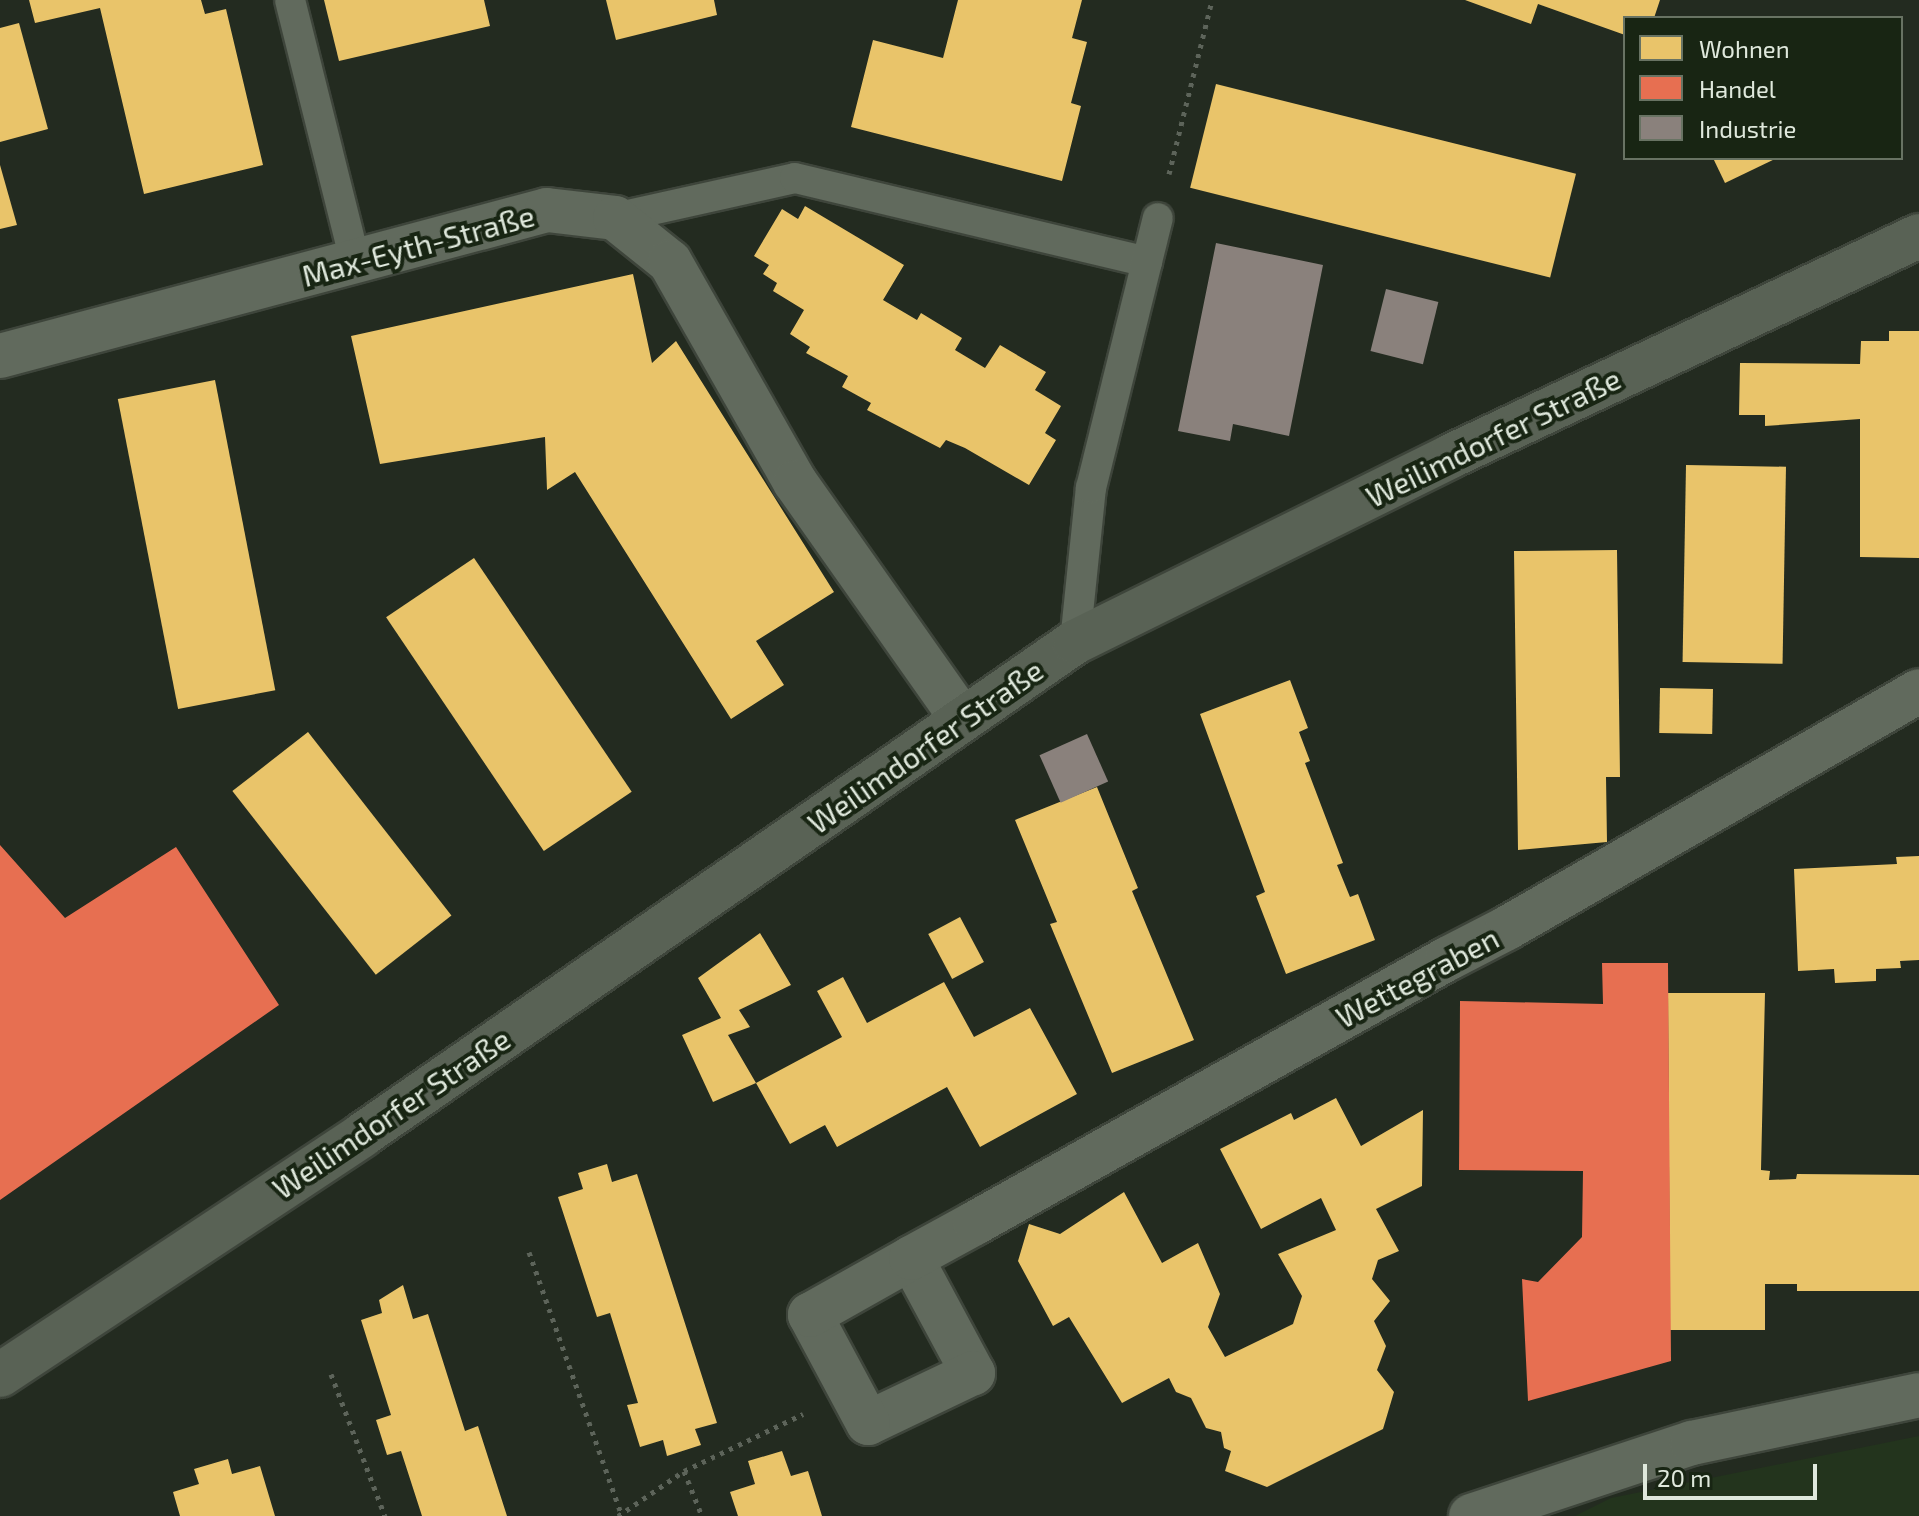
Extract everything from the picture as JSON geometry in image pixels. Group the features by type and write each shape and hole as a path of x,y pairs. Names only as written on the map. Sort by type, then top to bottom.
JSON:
{"main road":[{"name":"Weilimdorfer Straße","path":"0,1375 362,1135 1075,642 1451,456 1919,236"}],"street":[{"name":"Max-Eyth-Straße","path":"0,356 547,210 615,218"},
{"path":"615,218 670,262 795,482 962,719"},
{"name":"Wettegraben","path":"911,1258 973,1373 868,1423 810,1315 911,1258 1507,928 1919,691"},
{"path":"1480,1514 1692,1443 1919,1395"}],"lane":[{"path":"290,0 355,261"},
{"path":"615,218 795,178 1147,262"},
{"path":"1075,642 1091,488 1158,218"}],"path":[{"path":"1158,218 1212,0"},
{"path":"529,1252 619,1515 684,1471 851,1391"},
{"path":"331,1374 385,1516"},
{"path":"684,1471 702,1516"}],"shaded area":[{"path":"1919,1436 1919,1516 1575,1516 1611,1498"}],"building: Wohnen":[{"path":"29,0 201,0 205,14 226,9 263,165 144,194 100,8 35,23"},
{"path":"324,0 484,0 490,26 339,61"},
{"path":"606,0 714,0 717,15 616,40"},
{"path":"958,0 1082,0 1072,38 1087,42 1071,103 1081,106 1062,181 851,127 873,40 943,58"},
{"path":"1465,0 1660,0 1655,16 1623,16 1623,34 1538,4 1531,24"},
{"path":"19,23 48,129 0,142 0,28"},
{"path":"1216,84 1576,174 1550,278 1190,188"},
{"path":"1714,160 1773,160 1725,183"},
{"path":"0,165 17,225 0,229"},
{"path":"805,206 904,265 883,300 917,320 921,313 962,338 955,350 985,368 1000,345 1046,372 1035,390 1061,406 1045,433 1056,440 1029,485 965,448 946,440 940,448 867,410 871,403 842,387 848,376 806,353 810,347 790,334 804,310 773,291 777,283 763,274 769,265 754,256 782,209 798,219"},
{"path":"633,274 652,363 676,341 834,592 756,641 784,685 731,719 575,472 547,490 545,437 380,464 351,336"},
{"path":"1889,331 1919,331 1919,558 1860,557 1860,419 1765,426 1765,415 1739,415 1740,363 1860,364 1861,341 1889,341"},
{"path":"215,380 275,690 178,709 118,399"},
{"path":"1686,465 1786,467 1783,664 1683,662"},
{"path":"1617,550 1620,777 1606,777 1607,842 1518,850 1514,551"},
{"path":"474,558 632,792 544,851 386,617"},
{"path":"1290,680 1308,728 1299,732 1310,761 1305,763 1343,863 1337,865 1350,897 1358,894 1375,940 1286,974 1256,896 1265,892 1200,714"},
{"path":"1660,688 1713,689 1712,734 1659,733"},
{"path":"308,732 451,916 376,975 232,791"},
{"path":"1097,787 1138,888 1132,891 1194,1040 1112,1073 1050,924 1057,922 1015,820"},
{"path":"1919,856 1919,960 1900,961 1901,968 1876,969 1876,981 1835,983 1834,969 1798,971 1794,869 1897,864 1896,857"},
{"path":"960,917 984,962 952,979 928,934"},
{"path":"760,933 791,985 739,1010 750,1027 728,1035 756,1083 713,1102 682,1035 721,1018 698,978"},
{"path":"843,977 867,1023 944,982 974,1037 1030,1008 1077,1094 980,1147 947,1087 837,1147 825,1125 790,1144 756,1083 842,1037 817,991"},
{"path":"1668,993 1765,993 1761,1170 1770,1171 1769,1180 1796,1179 1797,1174 1919,1175 1919,1291 1797,1291 1797,1284 1765,1284 1765,1330 1670,1330"},
{"path":"1336,1098 1361,1146 1423,1110 1422,1186 1376,1209 1399,1251 1378,1260 1372,1279 1390,1301 1374,1321 1386,1346 1377,1370 1394,1392 1383,1429 1267,1487 1225,1471 1231,1451 1224,1448 1221,1432 1206,1428 1191,1398 1176,1392 1169,1378 1122,1403 1069,1317 1053,1326 1018,1261 1029,1224 1060,1234 1124,1192 1162,1263 1198,1243 1220,1294 1208,1327 1225,1357 1293,1324 1302,1296 1278,1254 1336,1230 1321,1198 1261,1229 1220,1149 1291,1113 1294,1120"},
{"path":"607,1164 612,1182 637,1174 717,1423 695,1429 701,1445 667,1456 663,1440 640,1447 627,1405 638,1403 610,1313 597,1317 558,1197 583,1189 578,1173"},
{"path":"403,1285 413,1319 428,1314 465,1431 478,1426 507,1516 422,1516 401,1451 387,1455 376,1420 391,1415 361,1320 382,1313 379,1300"},
{"path":"782,1451 791,1476 808,1471 822,1516 738,1516 730,1492 755,1484 748,1461"},
{"path":"228,1459 232,1474 260,1466 275,1516 180,1516 173,1492 199,1484 194,1469"}],"building: Handel":[{"path":"0,845 65,918 176,847 279,1005 0,1200"},
{"path":"1602,963 1668,963 1671,1361 1528,1401 1522,1279 1538,1282 1582,1237 1583,1171 1459,1170 1460,1001 1603,1004"}],"building: Industrie":[{"path":"1216,243 1323,265 1289,436 1233,424 1230,441 1178,431"},
{"path":"1386,289 1438,302 1423,364 1371,351"},
{"path":"1087,734 1108,782 1061,803 1039,755"}]}
